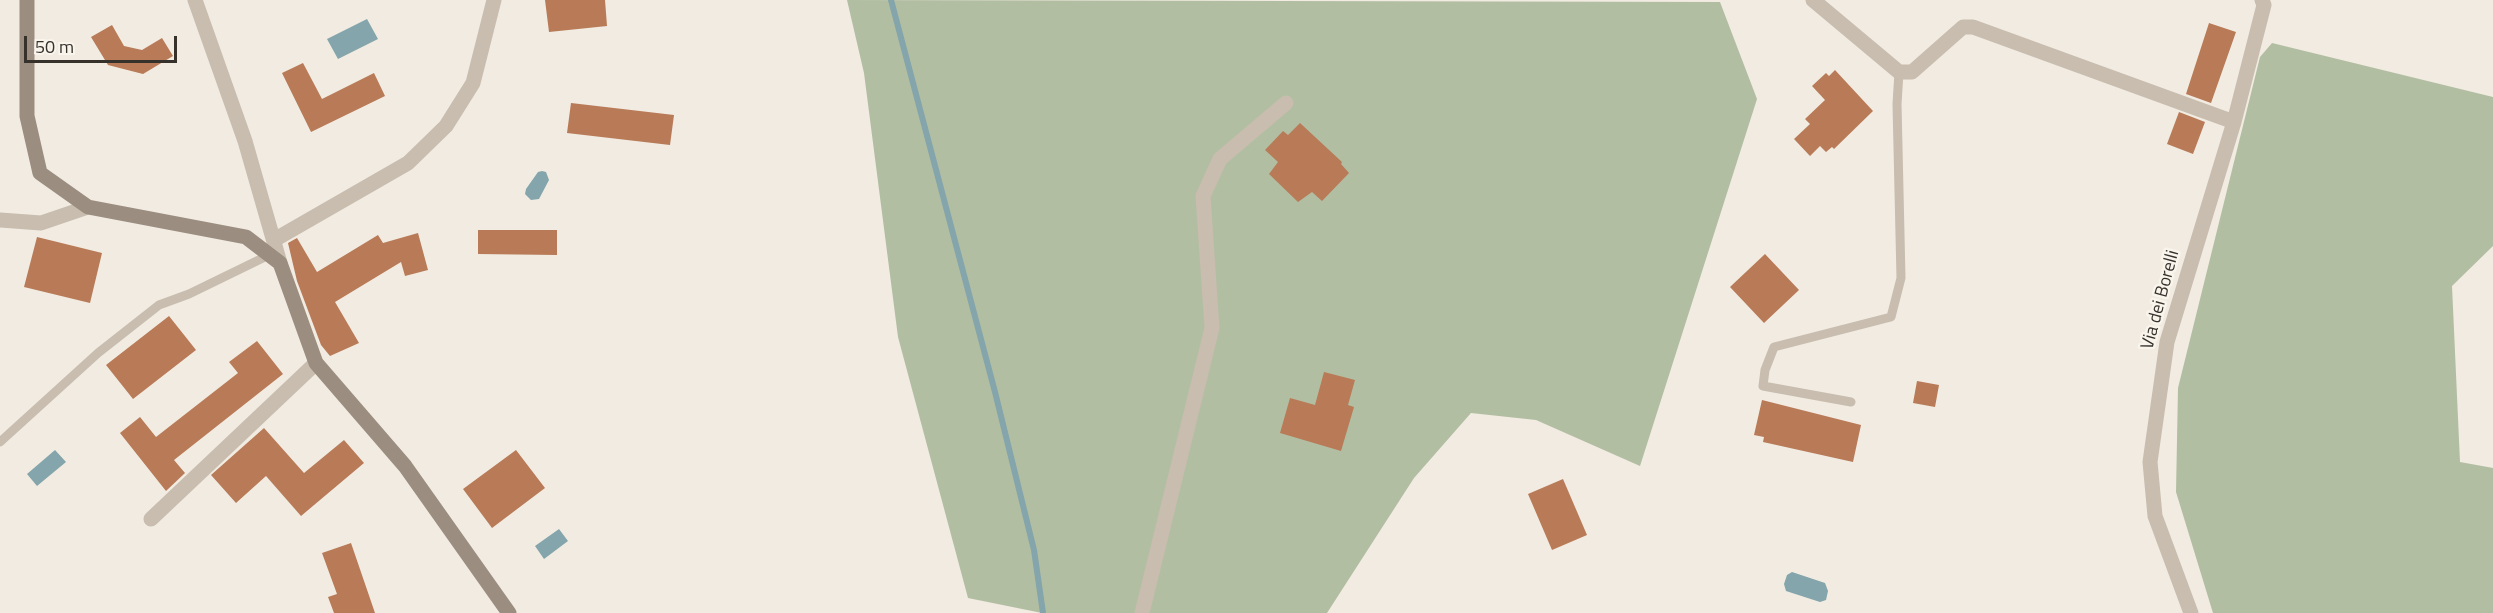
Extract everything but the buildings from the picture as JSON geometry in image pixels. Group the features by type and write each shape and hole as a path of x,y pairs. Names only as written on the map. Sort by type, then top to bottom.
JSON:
{"street":[{"path":"27,0 27,116 40,173 88,207 246,237 274,252"},
{"path":"195,0 245,141 274,252 316,363 405,466 509,613"},
{"path":"274,252 408,163 446,126 473,83 494,0"},
{"path":"1813,0 1899,72 1911,72 1963,27 1973,27 2234,122"},
{"name":"Via dei Borelli","path":"2191,613 2155,516 2150,462 2167,342 2234,122 2264,5 2262,0"},
{"path":"1142,613 1212,328 1203,196 1220,159 1286,103"},
{"path":"0,220 41,223 88,207"},
{"path":"151,519 316,363"}],"lane":[{"path":"1851,402 1763,386 1765,370 1774,347 1891,316 1901,278 1897,104 1899,72"},
{"path":"0,442 98,353 159,305 189,294 274,252"}],"green space":[{"path":"847,0 1720,2 1757,99 1640,466 1536,420 1471,413 1414,478 1327,613 1042,613 968,598 898,337 864,73"},
{"path":"2272,43 2493,97 2493,246 2452,286 2460,462 2493,468 2493,613 2213,613 2176,492 2178,388 2260,57"}],"water":[{"path":"367,19 378,39 338,59 327,39"},
{"path":"538,172 546,172 549,180 539,199 531,200 525,194 526,189"},
{"path":"55,450 66,462 37,486 27,474"},
{"path":"559,529 568,541 544,559 535,546"},
{"path":"1792,572 1825,583 1828,591 1826,600 1820,602 1786,591 1784,584 1787,575"}],"waterway":[{"path":"891,0 995,392 1034,550 1043,613"}]}
